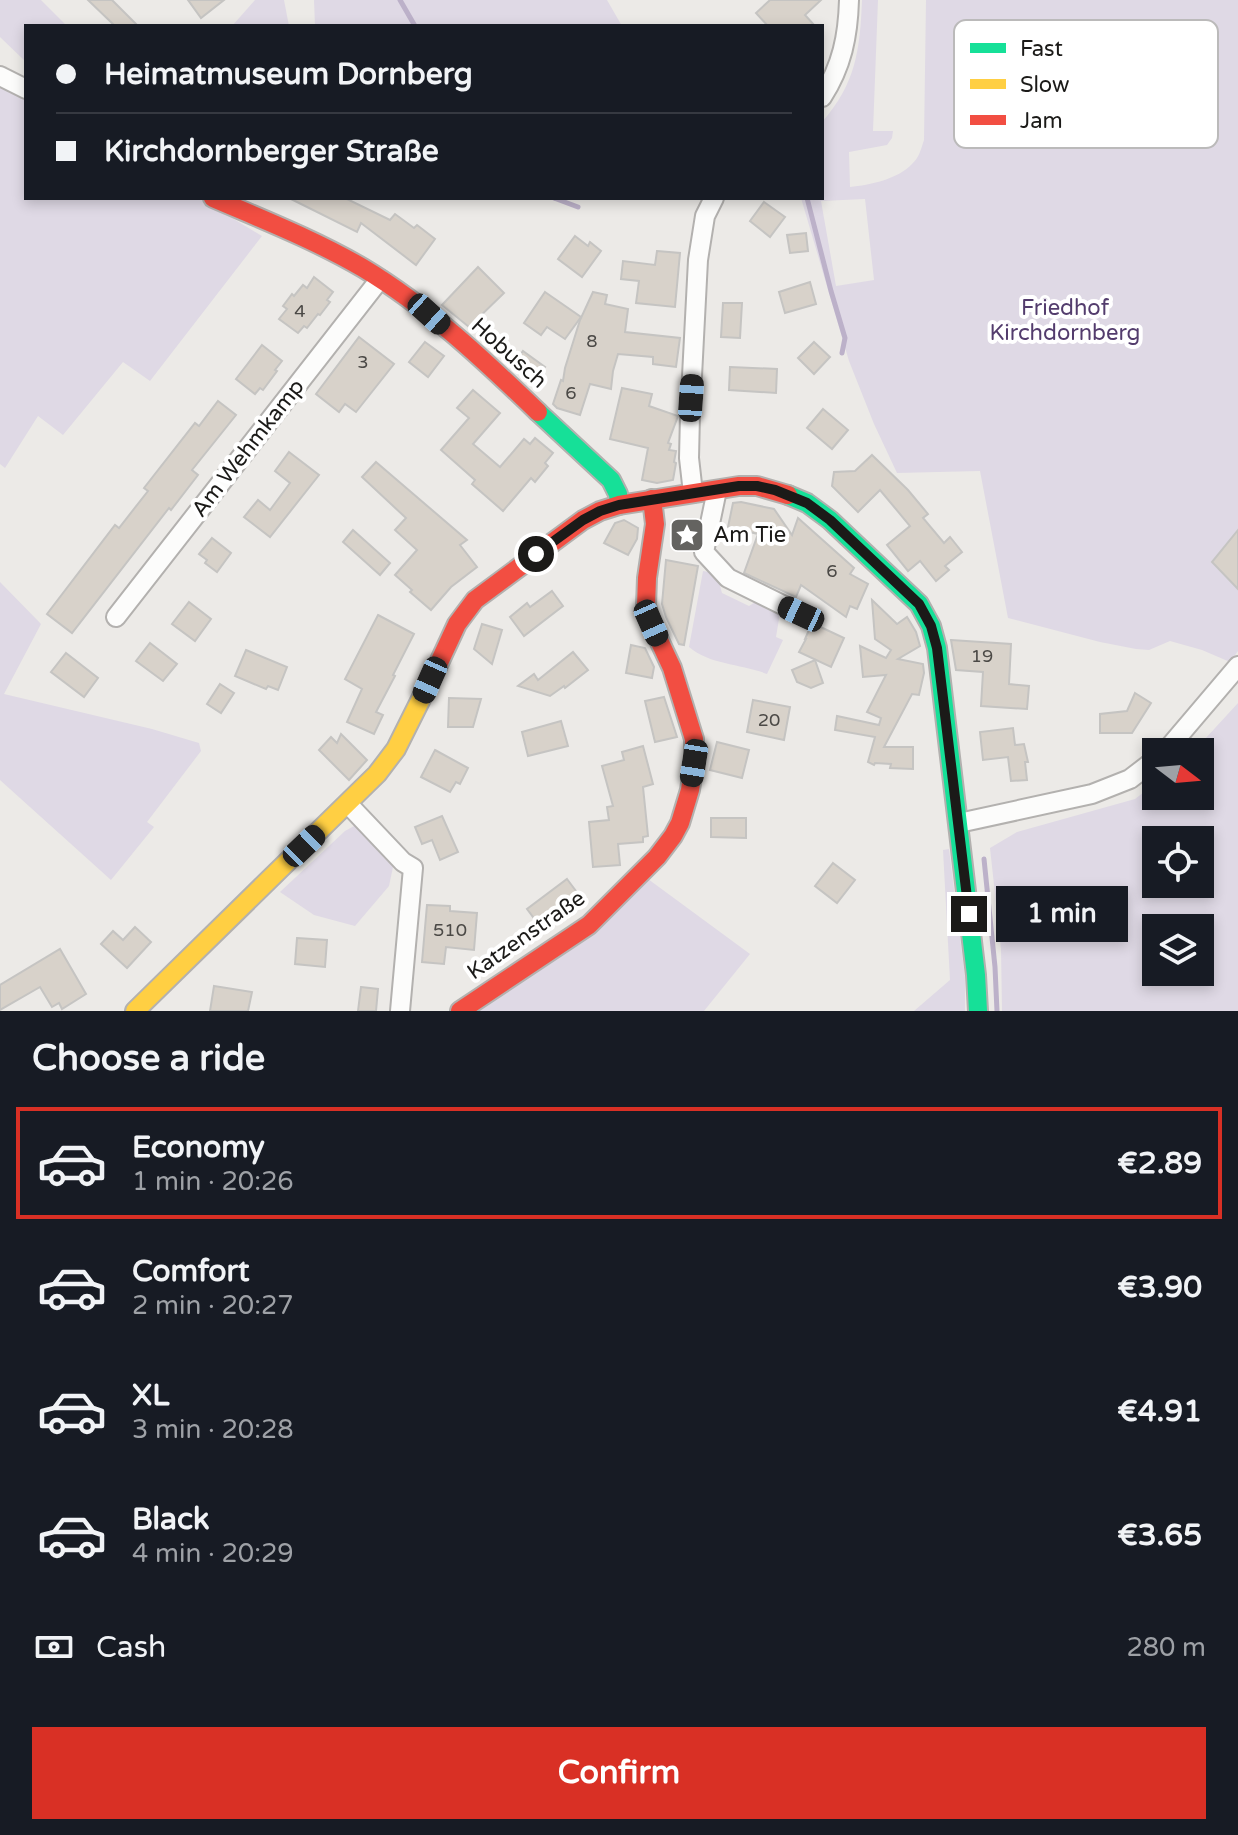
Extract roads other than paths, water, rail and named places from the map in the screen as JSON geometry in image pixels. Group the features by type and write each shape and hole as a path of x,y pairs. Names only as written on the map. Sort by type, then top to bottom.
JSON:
{"street":[{"path":"824,94 845,46 849,0"},
{"path":"0,76 24,88"},
{"name":"Hobusch","path":"218,200 310,240 380,279 429,314 611,480 618,494 619,505"},
{"path":"693,493 689,458 698,260 705,216 713,200"},
{"name":"Am Wehmkamp","path":"116,617 380,279"},
{"path":"135,1011 377,774 396,749 457,624 475,600 583,520 600,511 652,499 757,486 807,503 830,520 919,604 931,626 937,648 959,823 978,1011"},
{"path":"717,490 704,552 728,578 801,614"},
{"name":"Katzenstraße","path":"460,1011 589,925 657,857 680,823 690,790 694,739 672,668 646,606 655,524 652,499"},
{"path":"1177,738 1238,666"},
{"path":"959,823 1092,794 1130,779 1142,770"},
{"path":"348,804 403,862 413,868 400,1011"}],"waterway":[{"path":"400,0 414,24"},
{"path":"559,200 578,207"},
{"path":"808,200 845,338 842,353"},
{"path":"984,859 997,1011"}],"place":[{"name":"Am Tie","path":"687,535"}],"park label":[{"name":"Friedhof Kirchdornberg","path":"1065,320"}]}
